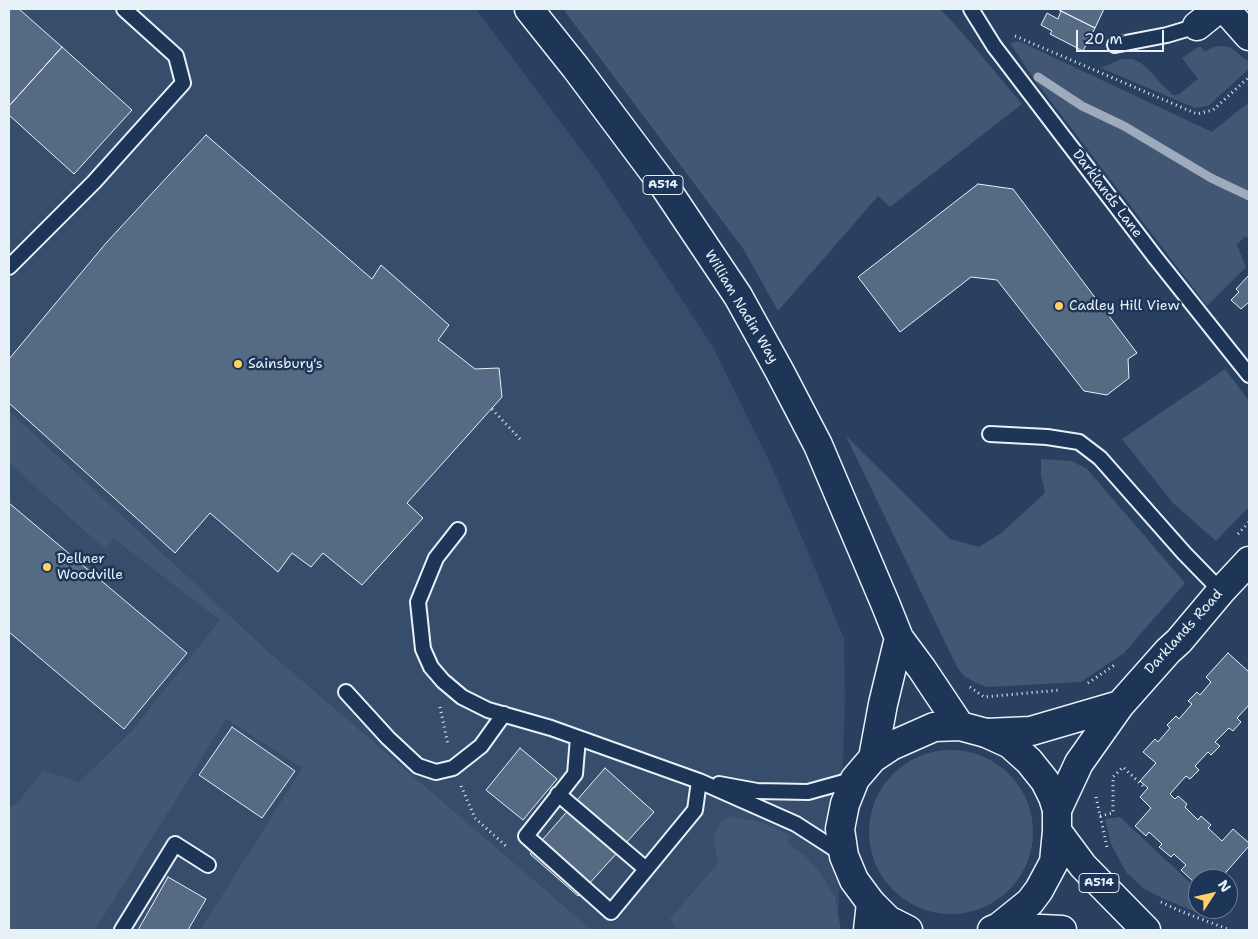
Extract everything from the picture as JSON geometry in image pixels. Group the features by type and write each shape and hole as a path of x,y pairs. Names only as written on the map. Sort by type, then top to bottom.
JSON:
{"main road":[{"name":"William Nadin Way","path":"529,9 576,68 665,187 738,296 818,445 898,638 922,669 960,726"},
{"path":"1197,26 1218,9"},
{"path":"1225,9 1249,36"},
{"name":"Darklands Road","path":"1057,821 1079,763 1120,704 1179,641 1249,561"},
{"path":"873,758 898,638"},
{"path":"986,733 1031,731 1120,704"},
{"path":"908,930 888,920 871,903 854,880 844,856 840,829 845,804 855,779 873,758 891,746 934,727 960,726 986,733 1010,744 1029,761 1045,781 1053,797 1057,821 1054,862 1040,890 1030,902 996,929"},
{"name":"A514","path":"1057,821 1083,866 1146,930"},
{"path":"868,930 871,903"},
{"path":"996,929 1062,930"}],"lane":[{"path":"9,267 94,182 183,83 176,56 124,9"},
{"name":"Darklands Lane","path":"971,9 994,46 1155,257 1249,375"},
{"path":"1115,45 1167,35 1197,26"},
{"path":"990,434 1046,437 1078,442 1100,458 1184,553 1221,591"},
{"path":"458,530 436,558 418,602 422,649 431,667 443,681 462,697 488,710 551,728 699,781 796,824 844,856"},
{"path":"346,692 388,738 418,766 436,772 453,768 481,746 504,714"},
{"path":"578,738 575,774 526,836 611,912 695,810 699,781"},
{"path":"699,781 757,791 808,792 855,779"},
{"path":"558,794 646,869"},
{"path":"122,930 175,844 208,865"}],"path":[{"path":"994,46 1015,36 1197,114 1213,110 1249,77"},
{"path":"492,409 520,438"},
{"path":"1087,684 1117,663"},
{"path":"431,667 453,768"},
{"path":"965,683 984,697 1064,690"},
{"path":"1100,816 1113,813 1113,777 1123,766 1144,785"},
{"path":"1095,794 1106,845 1111,854"},
{"path":"1155,899 1180,911 1230,930"}],"shaded area":[{"path":"9,9 476,9 600,175 713,347 773,469 844,638 845,697 838,930 592,930 261,645 226,719 302,768 200,930 9,930"},
{"path":"563,9 940,9 1022,104 890,207 878,196 778,311 744,250"},
{"path":"1019,41 1212,132 1249,102 1249,239 1245,236 1237,245 1246,267 1207,306 1033,78 1010,43"},
{"path":"1200,46 1205,52 1216,46 1230,47 1249,62 1249,69 1208,106 1195,108 1101,68 1121,59 1133,59 1149,70 1173,95 1178,95 1198,79 1182,58"},
{"path":"1225,369 1249,401 1249,507 1216,541 1173,503 1122,439"},
{"path":"9,411 261,645 592,930 200,930 302,768 226,719 95,930 9,930 9,808 18,802 43,770 79,782 131,732 220,620 114,539 105,549 9,463"},
{"path":"846,436 950,539 979,547 1001,533 1045,493 1041,475 1041,459 1072,461 1087,469 1185,583 1124,653 1081,682 987,687 976,683 964,676 957,667"},
{"path":"943,750 959,750 982,756 997,764 1009,774 1019,786 1027,801 1033,824 1033,840 1027,863 1019,878 1009,890 997,900 982,908 959,914 943,914 920,908 905,900 883,878 873,856 869,840 869,824 875,801 883,786 905,764 927,754"},
{"path":"730,816 756,821 790,835 787,843 804,855 820,872 835,897 841,930 677,930 670,919 718,863 713,837 723,819"},
{"path":"1120,817 1188,881 1188,909 1144,889 1126,872 1111,844 1105,819"}],"building":[{"path":"9,9 19,9 62,47 9,106"},
{"path":"1057,9 1104,9 1095,28"},
{"path":"1061,11 1095,28 1083,51 1050,34 1052,31 1041,25 1047,13 1058,19"},
{"path":"62,47 132,110 74,174 9,115 9,106"},
{"name":"Sainsbury's","path":"206,135 372,279 381,265 449,325 438,340 475,369 499,368 502,397 407,503 423,518 362,585 323,553 311,567 292,553 278,572 210,513 175,553 9,403 9,359 107,242"},
{"name":"Cadley Hill View","path":"978,184 1013,189 1137,353 1128,359 1129,378 1107,395 1084,391 997,280 971,277 900,332 858,277"},
{"path":"1249,275 1249,302 1241,309 1231,300 1239,292 1236,289"},
{"name":"Dellner Woodville","path":"9,503 187,653 124,729 9,632"},
{"path":"1228,653 1249,672 1249,705 1237,718 1241,722 1233,731 1229,728 1215,742 1220,746 1211,755 1208,752 1195,766 1199,770 1190,779 1186,776 1170,794 1175,799 1178,796 1187,804 1185,807 1198,820 1201,816 1211,825 1208,828 1222,841 1233,829 1249,843 1249,846 1229,869 1188,869 1188,876 1181,870 1186,865 1174,854 1171,857 1159,847 1162,844 1149,832 1146,836 1135,826 1151,808 1140,797 1148,788 1140,781 1156,763 1143,752 1155,739 1158,742 1170,728 1167,725 1176,716 1179,719 1192,704 1188,701 1197,692 1200,695 1211,682 1206,677"},
{"path":"232,727 295,771 262,818 199,775"},
{"path":"520,748 557,779 523,820 486,790"},
{"path":"605,768 654,812 578,896 530,854"},
{"path":"168,877 206,899 188,930 138,930"}],"waterway":[{"path":"1038,77 1082,106 1124,126 1211,178 1249,196"}],"place":[{"name":"Cadley Hill View","path":"1059,306"},
{"name":"Sainsbury's","path":"238,364"},
{"name":"Dellner Woodville","path":"47,567"}]}
